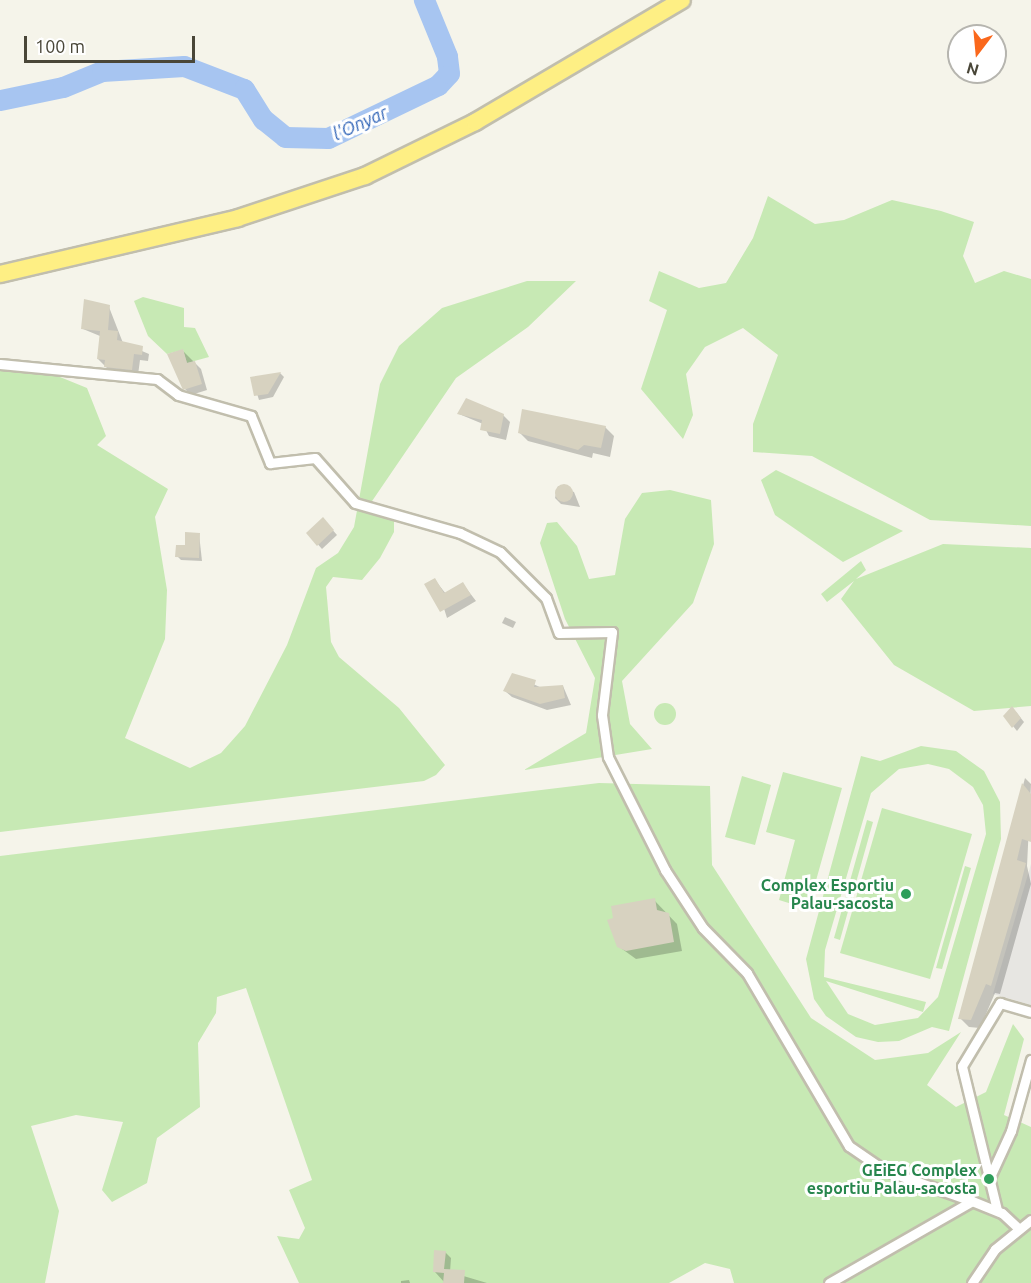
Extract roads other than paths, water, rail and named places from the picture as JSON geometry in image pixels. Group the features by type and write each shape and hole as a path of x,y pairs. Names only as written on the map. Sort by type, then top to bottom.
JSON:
{"highway":[{"path":"0,274 238,218 365,176 475,122 682,0"}],"street":[{"path":"0,364 157,379 178,395 251,416 270,463 315,458 355,504 460,533 500,552 546,598 559,633 612,632 602,715 605,745 611,768 638,812 665,870 703,928 747,973 849,1146 889,1172 997,1210 1018,1228"},
{"path":"997,1210 962,1066 1000,1003 1031,1012"},
{"path":"989,1179 1011,1131 1031,1060"},
{"path":"829,1283 972,1201"},
{"path":"972,1283 1018,1228 1031,1220"}],"waterway":[{"name":"l'Onyar","path":"0,100 63,87 102,71 184,66 244,89 263,119 285,137 328,138 438,85 449,73 447,56 424,0"}],"place":[{"name":"Complex Esportiu Palau-sacosta","path":"906,894"},
{"name":"GEiEG Complex esportiu Palau-sacosta","path":"989,1179"}]}
